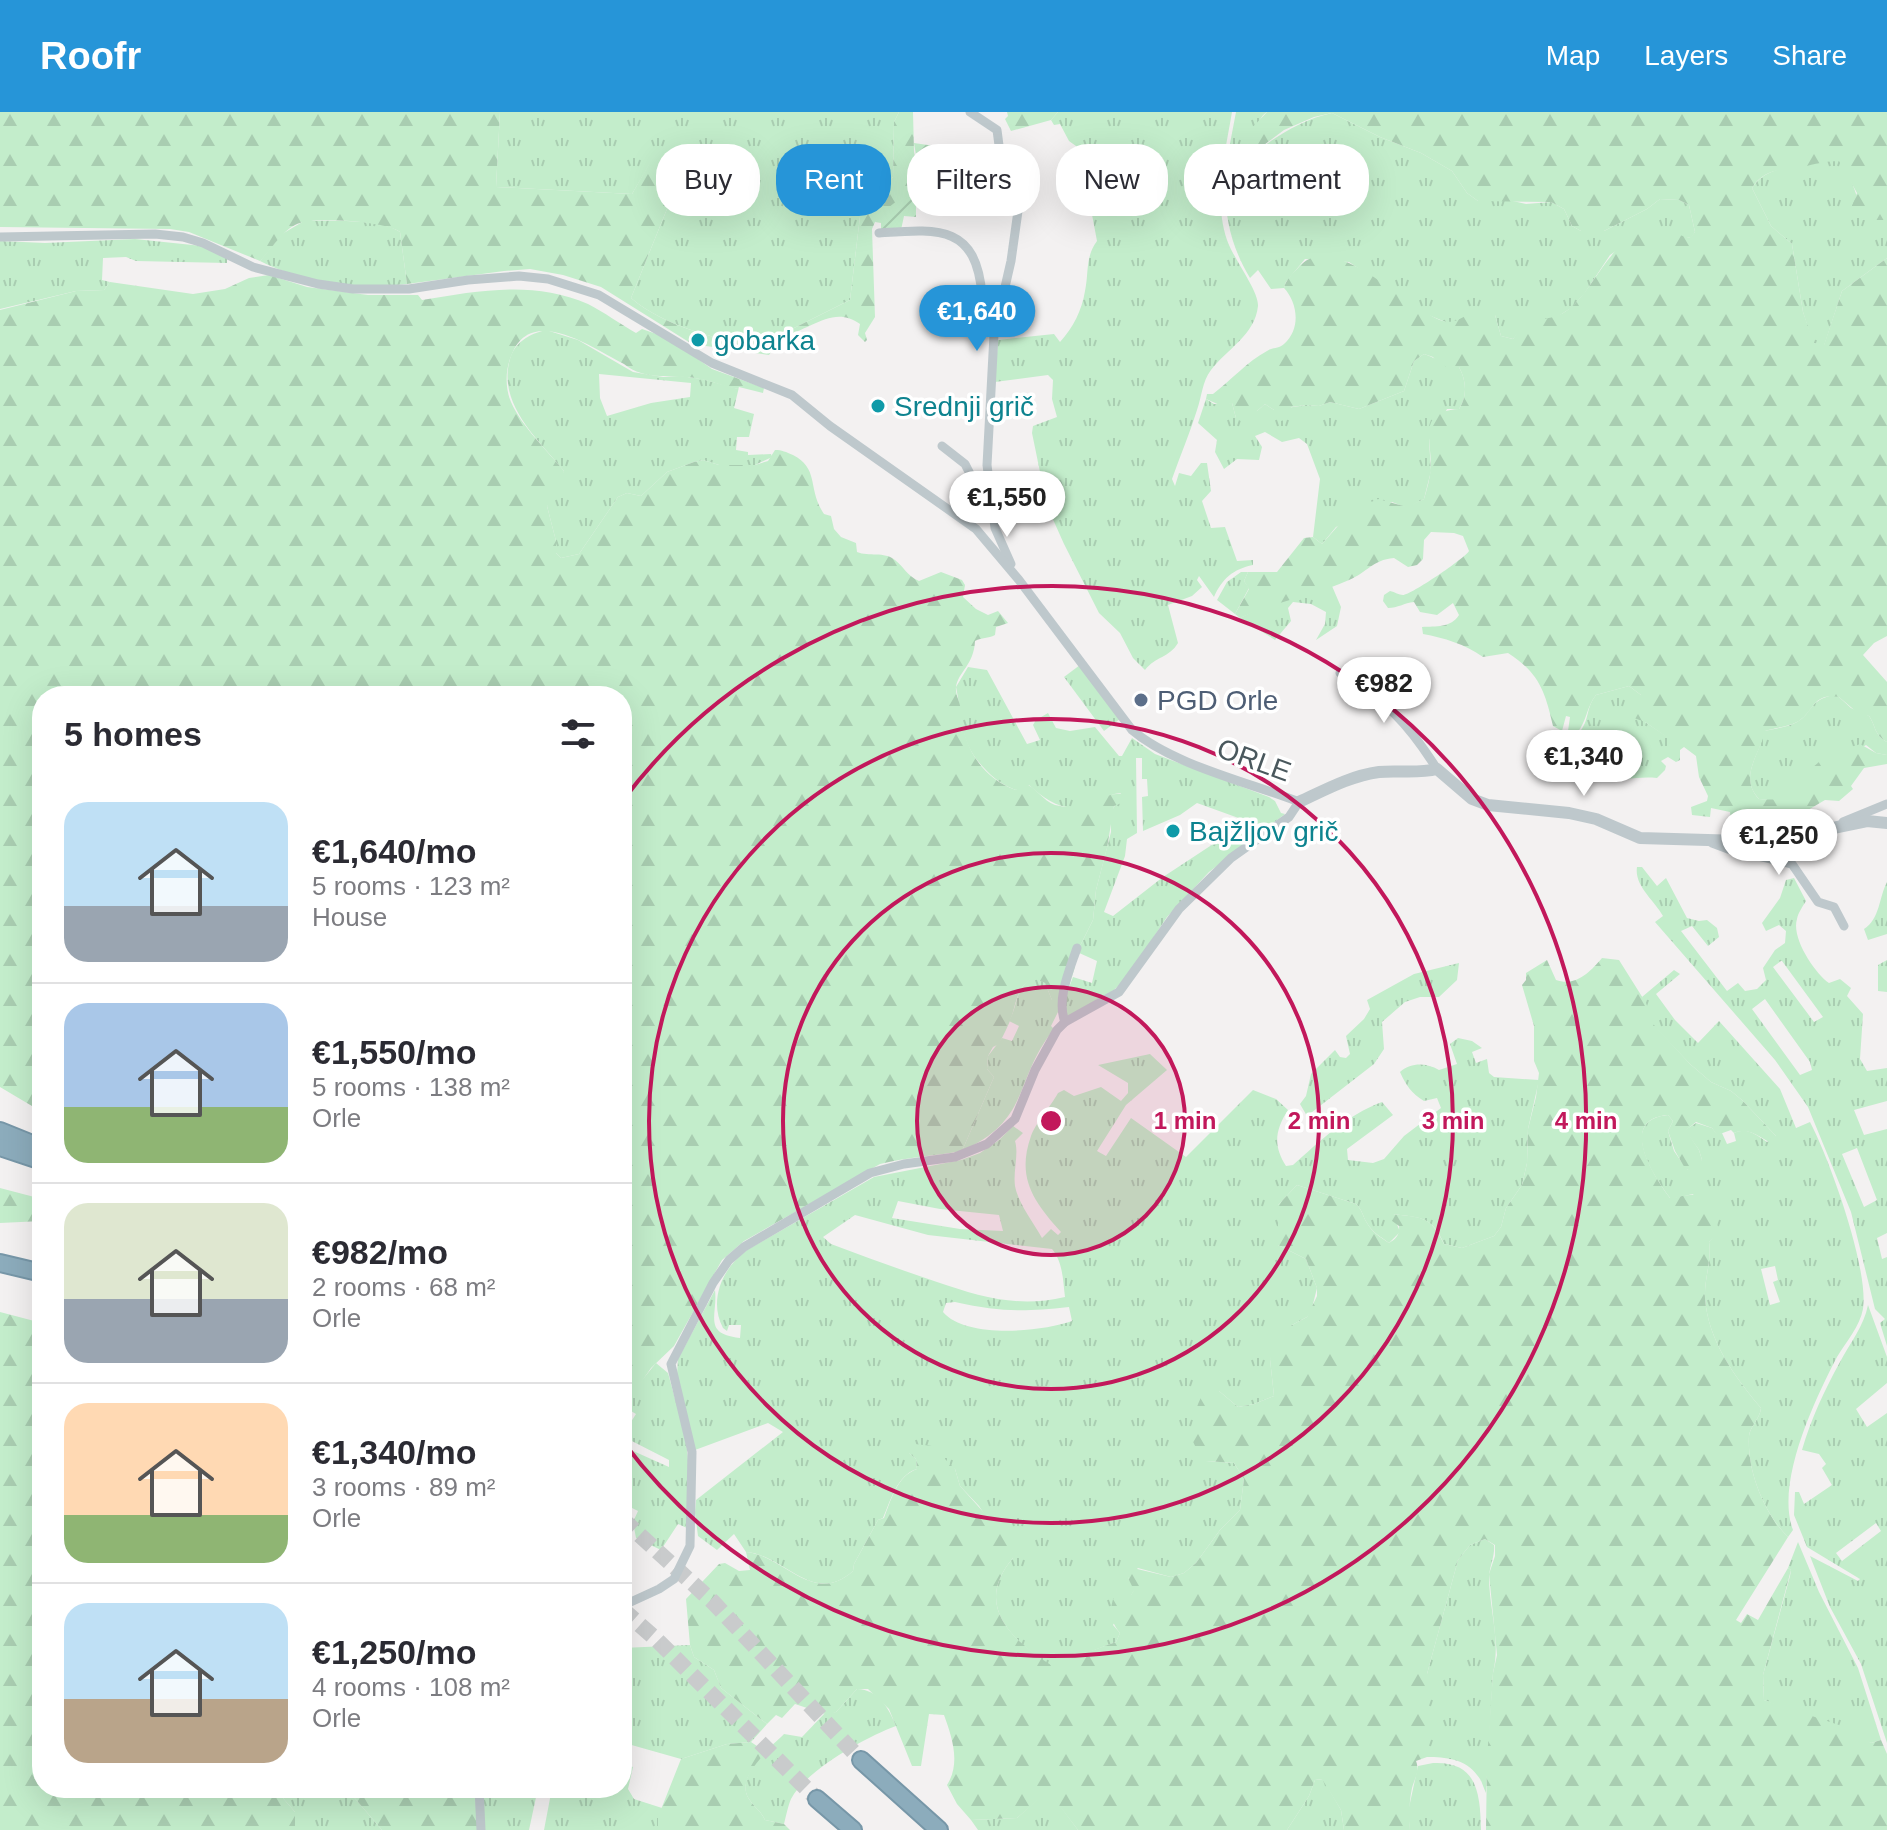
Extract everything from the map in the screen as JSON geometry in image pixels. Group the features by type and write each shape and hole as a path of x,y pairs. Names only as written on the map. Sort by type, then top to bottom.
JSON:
{"highway":[{"path":"0,1131 32,1144"},
{"path":"0,1147 32,1158"},
{"path":"0,1263 32,1271"},
{"path":"861,1760 939,1830"},
{"path":"817,1799 853,1830"}],"street":[{"path":"970,112 997,130 1000,153 1019,204 1011,261 994,335 987,465 994,523 992,534 982,535"},
{"path":"879,233 922,230 953,237 967,246 975,255 984,318 994,335"},
{"name":"ORLE","path":"0,237 155,234 203,243 253,267 318,284 353,289 409,289 495,276 548,279 599,295 712,363 792,395 842,435 982,535 1132,730 1149,744 1181,759 1299,802 1341,783 1369,775 1437,769"},
{"path":"942,446 965,464 1019,580"},
{"path":"1340,673 1396,713 1415,734 1437,769 1472,799 1488,805 1569,813 1596,819 1640,838 1709,842 1764,839 1867,821 1887,823"},
{"path":"632,1601 674,1579 690,1546 692,1452 671,1364 713,1283 729,1260 744,1247 870,1173 904,1164 955,1157 987,1144 1015,1119 1047,1045 1065,1022 1119,992 1179,909 1231,858 1289,817 1299,802"},
{"path":"1825,830 1887,804"},
{"path":"1709,842 1792,864 1818,902 1834,907 1844,926"},
{"path":"1065,1022 1064,987 1077,948"},
{"path":"479,1798 481,1830"}],"green space":[{"path":"0,112 500,112 496,187 632,194 649,164 656,173 656,216 664,216 631,298 674,323 754,348 850,300 860,216 883,216 872,229 875,317 865,333 867,340 865,342 858,335 860,324 850,319 831,318 782,336 769,355 692,344 601,287 563,275 530,269 407,284 400,232 379,225 331,220 304,222 285,232 260,261 189,232 170,229 0,227"},
{"path":"500,112 899,112 894,122 891,178 891,144 776,144 776,216 860,216 850,300 754,348 674,323 631,298 664,216 760,216 760,144 656,144 656,173 649,165 632,194 496,187"},
{"path":"899,112 913,112 914,144 907,144 907,197 891,209 894,122"},
{"path":"1007,112 1058,112 1051,120 1011,131 1005,119"},
{"path":"1058,112 1232,112 1227,144 1184,144 1184,216 1222,216 1227,240 1258,306 1252,325 1208,375 1172,479 1175,486 1179,473 1191,476 1201,463 1207,463 1211,491 1202,501 1211,528 1225,527 1237,561 1253,560 1253,565 1229,576 1214,597 1199,576 1197,580 1202,587 1192,596 1168,605 1178,643 1171,652 1145,670 1133,658 1120,633 1099,613 1047,506 1032,433 1033,426 1057,417 1052,399 1053,380 1048,375 995,382 998,340 1054,334 1060,342 1069,331 1082,305 1089,259 1097,241 1092,216 1168,216 1168,144 1073,144 1060,124 1054,125 1051,120"},
{"path":"1236,112 1267,112 1250,142 1230,144"},
{"path":"1267,112 1887,112 1887,220 1863,220 1851,208 1857,193 1839,161 1774,172 1762,177 1752,188 1771,226 1792,244 1803,312 1814,343 1824,345 1842,291 1887,258 1887,636 1874,643 1863,655 1887,682 1887,742 1877,733 1869,716 1859,714 1839,697 1823,698 1797,722 1765,731 1752,765 1750,782 1759,799 1784,798 1796,790 1819,762 1860,744 1887,755 1887,764 1864,768 1851,786 1853,789 1839,801 1825,800 1808,810 1814,829 1733,838 1730,812 1711,808 1710,817 1692,815 1691,807 1707,801 1708,796 1699,777 1696,756 1684,747 1680,750 1680,760 1676,762 1668,757 1668,738 1634,718 1630,708 1641,701 1641,695 1629,686 1596,695 1577,733 1568,731 1570,717 1566,716 1562,731 1553,726 1539,684 1519,660 1508,653 1483,657 1454,642 1423,634 1422,627 1443,626 1456,619 1459,615 1453,603 1437,615 1420,612 1414,602 1388,608 1383,601 1384,595 1390,591 1401,595 1408,593 1438,576 1469,551 1463,536 1454,533 1431,532 1424,540 1423,559 1417,565 1408,567 1394,558 1387,559 1336,586 1240,618 1235,614 1249,589 1244,581 1248,572 1277,572 1304,538 1313,537 1322,544 1351,511 1378,499 1407,507 1424,499 1431,467 1429,436 1432,421 1446,411 1459,409 1465,393 1459,367 1444,366 1424,354 1414,361 1404,391 1359,409 1330,402 1319,406 1291,407 1288,419 1281,421 1274,410 1265,404 1257,411 1255,420 1242,422 1236,418 1232,403 1222,406 1206,399 1207,394 1213,394 1253,360 1282,346 1289,338 1296,316 1284,288 1298,268 1312,258 1330,257 1349,263 1443,321 1455,321 1489,306 1501,336 1513,339 1523,324 1556,316 1569,309 1618,248 1630,238 1660,230 1690,238 1695,232 1689,205 1679,200 1660,199 1604,231 1581,231 1572,226 1564,209 1551,202 1478,201 1467,193 1452,171 1421,153 1332,113 1284,130 1265,144 1247,144 1254,136 1250,130"},
{"path":"1332,113 1421,153 1452,171 1467,193 1478,201 1551,202 1564,209 1572,226 1581,231 1604,231 1660,199 1679,200 1689,205 1695,232 1691,238 1648,232 1638,236 1610,255 1571,308 1519,332 1513,339 1501,336 1495,315 1448,323 1426,314 1349,262 1305,259 1284,288 1271,289 1258,270 1250,278 1237,253 1227,216 1369,216 1369,144 1267,144 1317,117"},
{"path":"1822,161 1840,161 1854,189 1863,220 1887,220 1887,258 1842,291 1824,346 1813,343 1803,312 1792,244 1771,226 1752,188 1758,180 1774,171"},
{"path":"907,195 907,216 916,217 904,216 901,230 881,230 881,223 875,222 880,216 891,216 891,206"},
{"path":"304,221 367,222 400,232 407,284 370,286 332,283 294,274 260,261 282,234"},
{"path":"135,239 202,246 227,258 227,263 103,258 102,280 110,282 104,290 76,291 0,309 0,241 45,243"},
{"path":"269,275 307,287 368,295 418,295 422,300 505,290 547,292 588,304 636,333 642,329 668,338 712,369 764,388 763,393 690,377 641,373 581,341 548,331 534,332 521,339 508,366 508,391 522,420 564,471 559,494 547,506 556,553 561,558 579,554 618,497 627,493 641,496 667,472 703,460 719,465 755,465 768,461 775,450 793,455 807,467 824,514 831,516 834,529 841,537 856,543 857,552 891,557 919,581 941,572 962,580 965,585 963,597 988,615 998,611 1008,623 996,627 995,635 975,641 972,656 956,687 966,737 984,769 993,778 1016,790 1024,783 1028,785 1055,805 1085,805 1107,796 1124,794 1124,802 1114,806 1096,890 1093,920 1071,964 1075,967 1068,990 1069,1001 1056,1010 1045,983 1033,978 1022,988 999,1044 988,1056 987,1069 994,1077 962,1151 880,1164 744,1241 722,1260 674,1346 651,1368 632,1396 632,686 32,686 32,1106 0,1087 0,310 76,291 104,290 110,282 193,294 225,289 249,278"},
{"path":"546,330 578,340 633,372 702,379 739,387 734,408 754,414 749,437 737,437 736,450 748,452 748,455 771,454 772,457 755,465 719,465 703,460 667,472 641,496 627,493 618,497 579,554 561,558 556,553 547,506 564,471 522,420 509,391 510,359 515,348 528,336","holes":["599,374 691,383 690,397 651,403 607,416 600,398"]},
{"path":"1424,354 1459,367 1465,388 1459,409 1447,409 1429,440 1431,471 1424,499 1407,508 1392,502 1336,527 1322,544 1313,537 1320,479 1307,444 1299,438 1282,442 1265,432 1255,436 1262,447 1259,460 1237,459 1224,469 1215,452 1217,440 1198,423 1206,399 1214,404 1232,403 1236,418 1257,411 1265,404 1274,410 1319,406 1330,402 1359,409 1404,391 1414,361"},
{"path":"1241,572 1248,572 1244,581 1249,588 1235,614 1217,600 1227,582"},
{"path":"1332,586 1341,607 1337,626 1316,640 1325,624 1326,612 1311,604 1293,602 1288,608 1291,621 1275,640 1240,618 1262,607"},
{"path":"1080,665 1120,719 1104,731 1064,677"},
{"path":"968,667 987,670 1027,744 1040,740 1033,725 1048,713 1056,728 1070,731 1095,727 1119,756 1122,756 1132,738 1155,754 1269,797 1285,814 1209,872 1167,917 1125,980 1114,990 1065,1018 1058,1012 1051,1026 1054,1029 1032,1065 1011,1112 984,1139 962,1151 994,1077 987,1069 988,1056 1002,1038 1012,1041 1019,1026 1009,1021 1023,986 1033,977 1045,983 1052,1000 1068,990 1073,977 1092,983 1097,961 1077,952 1093,920 1096,890 1111,832 1111,813 1121,793 1087,805 1068,807 1052,802 1029,785 1016,790 1003,784 988,772 970,750 963,731 956,687","holes":["1136,758 1142,758 1142,779 1147,779 1148,796 1142,797 1143,831 1180,815 1197,803 1244,820 1239,827 1163,877 1113,916 1104,912 1125,856 1127,839 1137,833"]},
{"path":"1629,686 1641,695 1645,722 1669,738 1668,757 1661,761 1666,766 1665,770 1657,778 1610,777 1598,765 1592,768 1568,756 1596,695"},
{"path":"1834,695 1851,708 1869,716 1877,733 1887,742 1887,755 1876,753 1866,745 1792,796 1779,801 1759,799 1750,782 1750,774 1764,731 1797,722 1815,703"},
{"path":"1637,867 1642,867 1657,886 1666,878 1687,918 1707,920 1717,928 1719,937 1708,946 1692,926 1681,931 1727,991 1738,983 1745,991 1757,989 1766,980 1763,968 1775,950 1785,943 1786,931 1779,925 1766,931 1762,923 1780,898 1786,880 1794,878 1806,901 1799,912 1796,927 1801,945 1811,963 1829,983 1840,979 1851,988 1847,996 1863,1014 1860,1059 1867,1071 1887,1068 1887,1101 1854,1110 1864,1135 1887,1129 1887,1233 1877,1238 1882,1259 1887,1257 1887,1346 1880,1323 1885,1319 1875,1309 1851,1212 1808,1107 1775,1060 1655,922 1663,916 1642,887","holes":["1782,961 1823,1017 1814,1022 1773,967","1765,999 1810,1062 1812,1070 1800,1075 1752,1009","1857,1148 1877,1200 1864,1207 1842,1154"]},
{"path":"1887,882 1887,934 1868,940 1864,929 1876,914"},
{"path":"1602,958 1619,960 1646,1003 1654,1025 1690,1064 1711,1082 1742,1100 1776,1136 1775,1145 1745,1131 1734,1133 1731,1130 1717,1135 1712,1128 1696,1122 1686,1130 1702,1160 1698,1168 1686,1170 1668,1131 1673,1121 1668,1115 1653,1119 1645,1127 1642,1137 1649,1164 1670,1198 1697,1195 1707,1201 1714,1213 1719,1232 1709,1242 1705,1291 1707,1314 1724,1358 1761,1408 1749,1436 1751,1463 1765,1504 1788,1537 1736,1620 1741,1623 1747,1614 1758,1620 1788,1568 1791,1570 1763,1675 1764,1700 1848,1728 1871,1743 1881,1740 1887,1754 1887,1830 1486,1830 1487,1759 1497,1655 1489,1574 1495,1545 1485,1539 1470,1545 1458,1560 1427,1674 1427,1757 1416,1761 1410,1830 1344,1830 1341,1810 1322,1779 1315,1780 1309,1796 1287,1830 1078,1830 1055,1800 1039,1799 1017,1818 971,1820 957,1804 947,1785 954,1759 944,1715 929,1714 921,1766 912,1766 889,1709 868,1689 857,1689 836,1712 828,1715 795,1704 782,1718 776,1715 767,1724 721,1688 714,1670 694,1657 686,1599 719,1564 725,1563 739,1571 750,1570 746,1552 760,1555 812,1582 825,1584 838,1581 853,1571 854,1564 878,1520 884,1518 900,1483 917,1469 916,1459 909,1453 906,1443 932,1446 955,1469 960,1486 1012,1544 1013,1558 996,1591 997,1606 1002,1619 1023,1644 1051,1665 1116,1642 1120,1633 1112,1620 1112,1601 1114,1596 1122,1593 1131,1595 1134,1590 1128,1578 1133,1568 1171,1577 1184,1573 1240,1510 1244,1479 1234,1463 1206,1461 1191,1434 1198,1404 1207,1389 1219,1391 1238,1407 1274,1396 1270,1359 1273,1342 1292,1325 1307,1317 1317,1296 1306,1259 1278,1245 1278,1205 1297,1185 1356,1204 1371,1229 1389,1243 1399,1232 1399,1226 1388,1218 1393,1214 1424,1220 1434,1228 1444,1244 1462,1248 1494,1236 1501,1227 1506,1208 1522,1185 1527,1163 1528,1129 1539,1073 1534,1061 1534,1026 1522,985 1526,973 1547,960 1556,980 1576,980"},
{"path":"1887,960 1887,992 1878,991 1878,965"},
{"path":"1459,963 1457,980 1439,997 1420,997 1405,1002 1382,1022 1384,1049 1374,1064 1307,1116 1300,1104 1306,1096 1311,1074 1335,1050 1340,1057 1346,1058 1350,1054 1346,1036 1370,1009 1367,1000 1414,974"},
{"path":"1674,970 1680,974 1656,994 1675,1020 1698,1043 1719,1021 1780,1089 1796,1128 1810,1122 1828,1162 1854,1242 1860,1268 1863,1309 1856,1328 1828,1375 1800,1442 1789,1489 1793,1530 1788,1537 1765,1504 1751,1463 1749,1436 1761,1408 1724,1358 1707,1314 1705,1291 1709,1242 1714,1236 1693,1194 1671,1199 1649,1164 1642,1138 1644,1127 1653,1119 1668,1115 1673,1121 1668,1131 1674,1151 1687,1170 1702,1160 1685,1130 1696,1123 1712,1128 1717,1134 1722,1133 1727,1144 1736,1141 1734,1133 1739,1131 1751,1132 1767,1142 1776,1136 1742,1100 1711,1082 1690,1064 1653,1025 1642,997","holes":["1775,1266 1778,1280 1773,1282 1780,1302 1770,1305 1761,1269"]},
{"path":"1458,1038 1472,1041 1482,1048 1472,1052 1476,1063 1487,1059 1489,1073 1494,1077 1539,1080 1528,1129 1527,1163 1522,1185 1506,1208 1501,1227 1494,1236 1462,1248 1444,1244 1435,1228 1424,1220 1393,1214 1400,1232 1389,1243 1371,1229 1356,1204 1297,1185 1278,1205 1278,1245 1306,1259 1317,1288 1311,1312 1292,1325 1270,1359 1274,1396 1238,1407 1219,1391 1206,1461 1234,1463 1244,1479 1240,1510 1184,1573 1171,1577 1138,1568 1128,1578 1135,1589 1113,1625 1120,1633 1116,1642 1051,1666 1036,1656 1011,1632 997,1606 996,1591 1013,1558 979,1506 960,1486 955,1469 909,1453 916,1459 917,1469 900,1482 853,1571 839,1581 825,1584 812,1582 774,1561 746,1552 734,1534 717,1550 698,1536 696,1500 783,1432 768,1423 695,1450 677,1375 678,1359 715,1290 716,1328 728,1336 740,1338 741,1325 729,1325 727,1331 723,1328 717,1306 725,1275 747,1250 874,1177 961,1160 980,1153 1013,1126 1023,1133 1015,1141 1015,1186 1019,1199 1042,1238 1051,1229 1058,1235 1061,1232 1036,1200 1027,1177 1027,1151 1033,1131 1058,1093 1064,1090 1074,1096 1101,1087 1121,1101 1128,1093 1128,1083 1098,1065 1150,1054 1167,1070 1126,1105 1097,1151 1106,1156 1131,1118 1186,1157 1253,1090 1276,1099 1288,1110 1277,1138 1286,1166 1293,1165 1346,1121 1382,1102 1393,1115 1347,1149 1348,1160 1373,1163 1384,1159 1404,1136 1441,1108 1437,1098 1424,1101 1416,1095 1400,1072 1414,1065 1439,1070 1457,1064 1450,1044","holes":["898,1201 999,1215 1003,1231 960,1229 892,1218","855,1215 928,1235 1052,1249 1060,1266 1065,1297 1015,1301 984,1296 870,1259 831,1244 823,1237","946,1303 1012,1310 1069,1307 1072,1321 1024,1330 986,1330 954,1321 943,1312"]},
{"path":"0,1188 32,1196 32,1221 0,1223"},
{"path":"1868,1305 1887,1357 1887,1383 1856,1409 1867,1427 1887,1413 1887,1743 1861,1664 1830,1607 1810,1556 1858,1581 1860,1579 1807,1547 1794,1515 1795,1492 1799,1492 1804,1504 1832,1485 1822,1468 1826,1464 1819,1454 1802,1450 1823,1394","holes":["1876,1523 1881,1531 1842,1561 1836,1553"]},
{"path":"0,1312 32,1320 32,1798 283,1798 295,1812 295,1830 0,1830"},
{"path":"656,1363 668,1373 686,1439 690,1481 687,1528 678,1524 661,1550 636,1538 633,1522 638,1511 632,1508 632,1450 669,1467 669,1460 632,1441 632,1420 636,1414 632,1412 634,1390"},
{"path":"1485,1539 1494,1545 1489,1576 1496,1649 1486,1793 1479,1777 1467,1765 1448,1758 1427,1757 1427,1674 1458,1560 1470,1545"},
{"path":"1798,1542 1819,1592 1858,1668 1881,1740 1871,1743 1764,1700 1763,1675 1790,1576 1791,1570 1788,1568"},
{"path":"690,1645 694,1657 714,1670 721,1688 767,1724 751,1742 727,1744 681,1759 632,1745 632,1648"},
{"path":"857,1689 877,1696 896,1726 854,1746 810,1777 791,1799 784,1824 765,1820 746,1790 746,1781 756,1763 784,1734 802,1737 824,1714 836,1712"},
{"path":"751,1742 766,1752 747,1780 746,1793 765,1820 784,1824 790,1830 658,1830 658,1817 681,1759 727,1744"},
{"path":"1433,1763 1459,1768 1474,1782 1481,1830 1410,1830 1408,1812 1418,1766"},
{"path":"1323,1779 1341,1810 1344,1830 1287,1830 1309,1796 1315,1780"},
{"path":"632,1796 662,1808 658,1830 544,1830 550,1798"},
{"path":"283,1798 355,1798 382,1830 295,1830 295,1812"},
{"path":"355,1798 475,1798 478,1830 382,1830"},
{"path":"483,1798 536,1798 529,1830 485,1830"},
{"path":"1038,1799 1055,1799 1078,1830 978,1830 971,1820 1017,1818"}],"tunnel":[{"path":"632,1528 713,1602 861,1760"},
{"path":"632,1618 817,1799"}],"place":[{"name":"gobarka","path":"698,340"},
{"name":"Srednji grič","path":"878,406"},
{"name":"PGD Orle","path":"1141,700"},
{"name":"Bajžljov grič","path":"1173,831"}]}
